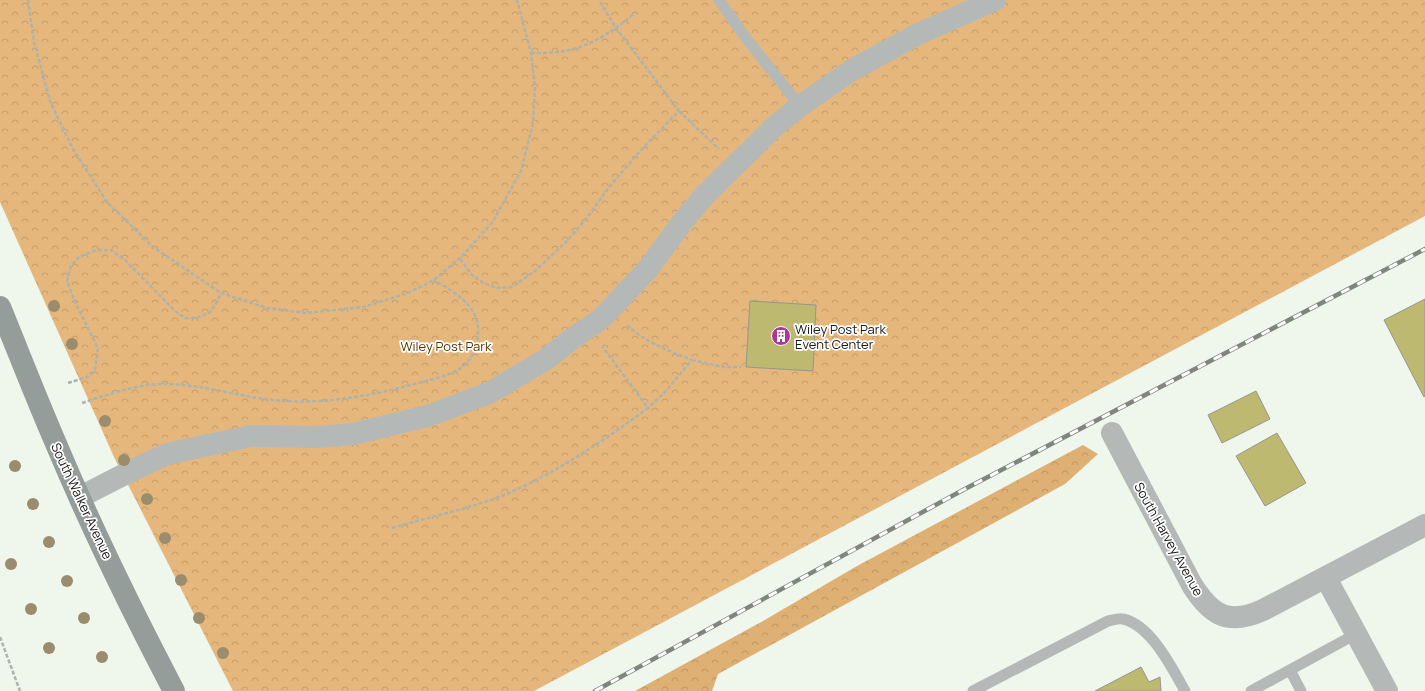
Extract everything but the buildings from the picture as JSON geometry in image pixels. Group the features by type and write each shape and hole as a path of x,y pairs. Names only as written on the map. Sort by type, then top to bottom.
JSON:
{"main road":[{"name":"South Walker Avenue","path":"0,307 54,440 145,635 174,691"}],"street":[{"path":"80,497 168,454 251,436 319,437 353,434 428,416 489,393 545,360 573,338 601,319 647,270 684,220 705,195 775,126 800,106 852,70 916,35 995,0"},
{"name":"South Harvey Avenue","path":"1112,434 1198,595 1214,612 1223,616 1231,618 1252,615 1326,578 1425,525"},
{"path":"1326,578 1387,691"}],"lane":[{"path":"719,0 745,37 800,106"},
{"path":"973,691 1108,621 1122,618 1140,626 1164,655 1185,691"},
{"path":"1251,691 1356,634"},
{"path":"1290,670 1301,691"}],"path":[{"path":"28,0 34,42 50,101 73,149 107,202 153,247 221,293 267,308 306,312 363,307 408,293 434,280 460,259 492,223 521,171 533,123 535,86 531,53 517,0"},
{"path":"599,0 616,28 679,111 736,164"},
{"path":"531,53 558,52 578,48 602,37 636,12"},
{"path":"460,259 472,275 483,284 497,288 512,287 518,283 535,271 566,242 586,219 610,186 641,150 679,111"},
{"path":"68,383 87,377 95,369 98,348 74,300 67,281 71,266 79,257 96,250 111,250 125,260 175,311 185,318 196,318 209,313 217,302 221,293"},
{"path":"82,403 140,386 167,384 196,386 236,394 285,401 326,400 383,393 440,377 461,368 473,356 478,340 478,323 470,306 459,294 434,280"},
{"path":"626,323 636,333 662,348 692,360 723,367 741,367"},
{"path":"599,340 601,346 648,408"},
{"path":"392,528 480,503 526,485 567,464 606,439 648,408 664,393 692,360"},
{"path":"0,637 20,691"}],"green space":[{"name":"Wiley Post Park","path":"0,0 1425,0 1425,216 534,691 233,691 114,457 0,202"},
{"path":"1083,445 1098,454 1065,484 718,674 712,691 635,691 763,621 857,566"}],"railway":[{"path":"595,691 963,490 1425,249"}],"place":[{"name":"Wiley Post Park Event Center","path":"781,336"}]}
